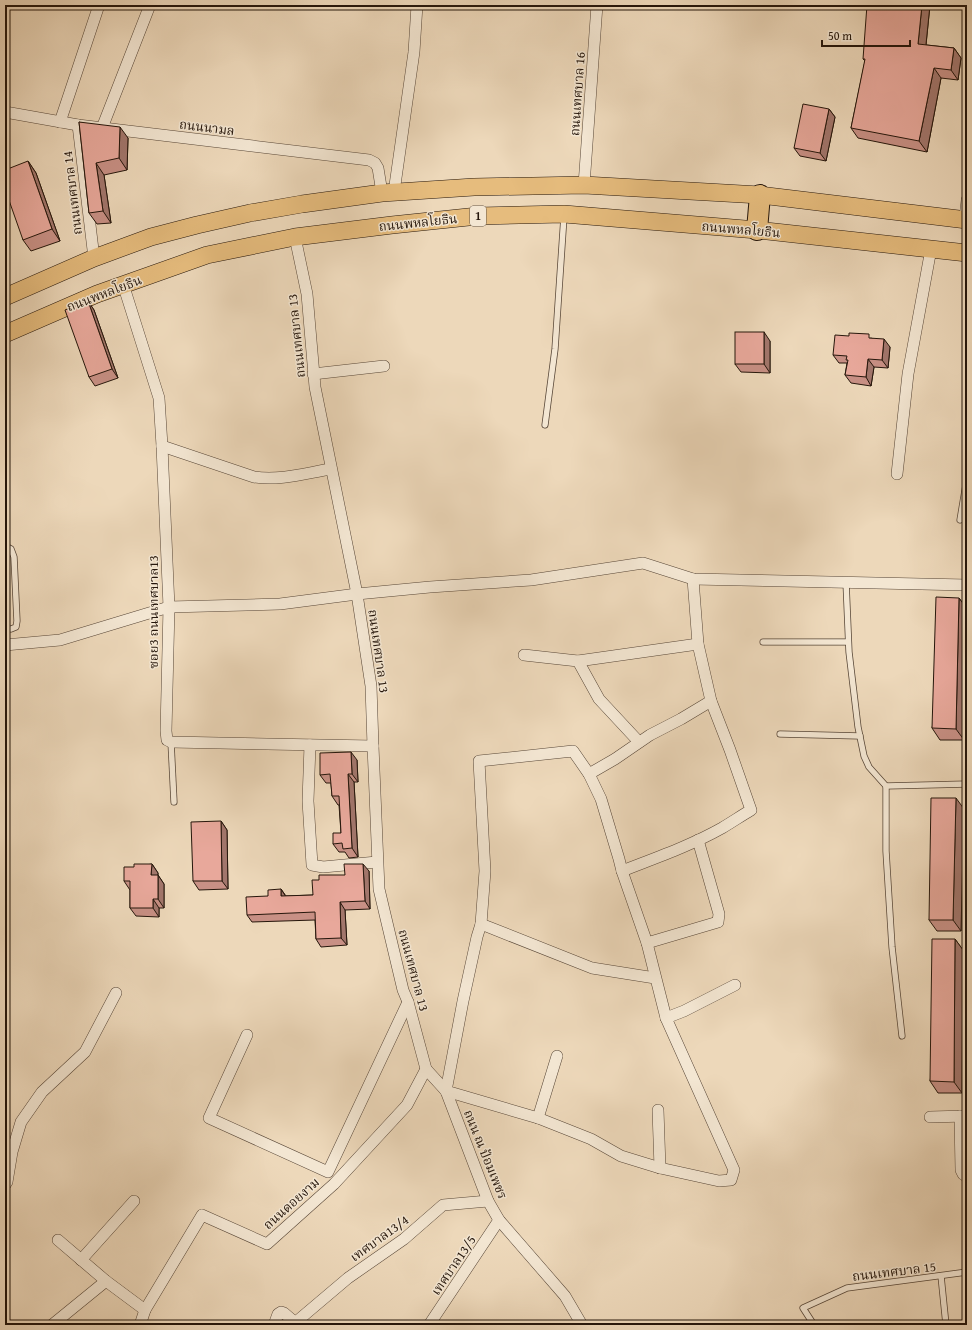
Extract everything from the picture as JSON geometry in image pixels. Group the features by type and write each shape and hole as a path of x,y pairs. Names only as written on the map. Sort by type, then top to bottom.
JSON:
{"highway":[{"path":"757,230 760,195"}],"main road":[{"name":"1","path":"5,297 94,258 151,237 197,224 250,212 388,193 474,187 584,185 760,195 966,219"},
{"name":"ถนนพหลโยธิน","path":"5,334 123,284 207,255 295,237 478,216 564,214 757,230 967,253"}],"street":[{"path":"60,122 100,5"},
{"path":"102,128 150,5"},
{"path":"388,193 414,52 417,5"},
{"name":"ถนนเทศบาล 16","path":"584,185 597,5"},
{"name":"ถนนนามล","path":"5,112 78,125 369,160 375,163 378,168 388,193"},
{"name":"ถนนเทศบาล 14","path":"78,125 94,258"},
{"path":"966,219 967,200"},
{"name":"ถนนเทศบาล 13","path":"295,237 306,294 313,374 357,594 371,686 372,746 379,889 403,990 408,1002 426,1068"},
{"path":"897,474 908,374 931,249"},
{"name":"ซอย3 ถนนเทศบาล13","path":"123,284 159,398 169,607 166,731 167,740 171,742"},
{"path":"313,374 384,366"},
{"path":"162,446 254,477 275,478 332,469"},
{"path":"5,645 60,640 169,607 280,604 357,594 531,580 642,563 693,579 967,584"},
{"path":"622,871 698,840 722,828 751,810 711,701 698,644 693,579"},
{"path":"524,655 578,661 698,644"},
{"path":"578,661 599,699 639,742"},
{"path":"589,774 615,759 639,742 711,701"},
{"path":"171,742 372,746"},
{"path":"310,745 308,801 312,865 323,867 377,862"},
{"path":"573,751 589,774 601,799 622,871 647,943 666,1018 734,1170 731,1180 719,1181 660,1168 621,1156 591,1139 538,1118 446,1091 466,987 477,937 482,924 484,871 479,761 573,751"},
{"path":"647,943 718,922 719,914 698,840"},
{"path":"482,924 592,968 655,978"},
{"path":"666,1018 684,1011 735,985"},
{"path":"5,1185 7,1182 12,1152 21,1122 42,1092 85,1052 116,993"},
{"path":"247,1035 209,1118 328,1172 408,1002"},
{"path":"538,1118 557,1056"},
{"name":"ถนน ณ ป้อมเพชร","path":"426,1068 446,1091 488,1201 499,1220 565,1296 582,1325"},
{"name":"ถนนดอยงาม","path":"140,1325 145,1310 202,1215 267,1244 334,1184 407,1105 426,1068"},
{"path":"658,1110 660,1168"},
{"path":"930,1118 964,1116 961,1170 963,1174 967,1176"},
{"path":"81,1260 134,1201"},
{"name":"เทศบาล13/4","path":"297,1324 348,1278 404,1239 443,1205 488,1201"},
{"name":"เทศบาล13/5","path":"429,1325 499,1220"},
{"path":"58,1240 106,1281 145,1310"},
{"path":"52,1325 106,1281"},
{"path":"274,1325 278,1314 281,1312 297,1324"}],"lane":[{"path":"545,425 554,349 564,214"},
{"path":"960,520 967,478"},
{"path":"5,546 11,549 14,557 17,621 16,627 5,630"},
{"path":"846,582 848,642 860,736 864,756 869,767 886,786 886,851 892,940 902,1036"},
{"path":"763,642 848,642"},
{"path":"780,734 860,736"},
{"path":"171,742 174,802"},
{"path":"886,786 967,784"},
{"name":"ถนนเทศบาล 15","path":"814,1325 803,1308 847,1288 967,1272"},
{"path":"941,1276 946,1325"}],"building":[{"path":"867,5 922,5 918,44 954,48 951,70 934,68 919,141 851,128 865,59 863,59"},
{"path":"803,104 829,109 820,153 794,148"},
{"path":"79,122 120,127 119,158 96,163 103,211 89,213"},
{"path":"28,161 52,229 23,240 5,189 5,170"},
{"path":"88,301 112,369 89,377 65,310"},
{"path":"735,332 764,332 764,364 735,364"},
{"path":"849,333 869,334 869,338 884,339 882,360 868,359 866,377 845,375 848,360 846,360 847,356 833,355 835,335 849,336"},
{"path":"936,597 959,598 956,729 932,728"},
{"path":"351,752 352,774 348,774 352,848 343,849 342,843 333,844 333,833 341,833 339,796 332,796 330,774 320,775 320,753"},
{"path":"931,798 956,798 953,920 929,920"},
{"path":"221,821 222,881 193,881 191,822"},
{"path":"134,864 152,864 151,875 158,875 158,899 153,899 153,908 130,908 130,881 124,881 124,867 134,867"},
{"path":"344,864 363,864 365,901 340,902 341,938 316,939 315,912 247,915 246,897 268,896 268,890 281,889 281,896 313,895 312,880 319,880 319,875 345,875"},
{"path":"932,939 955,939 954,1082 930,1081"}]}
